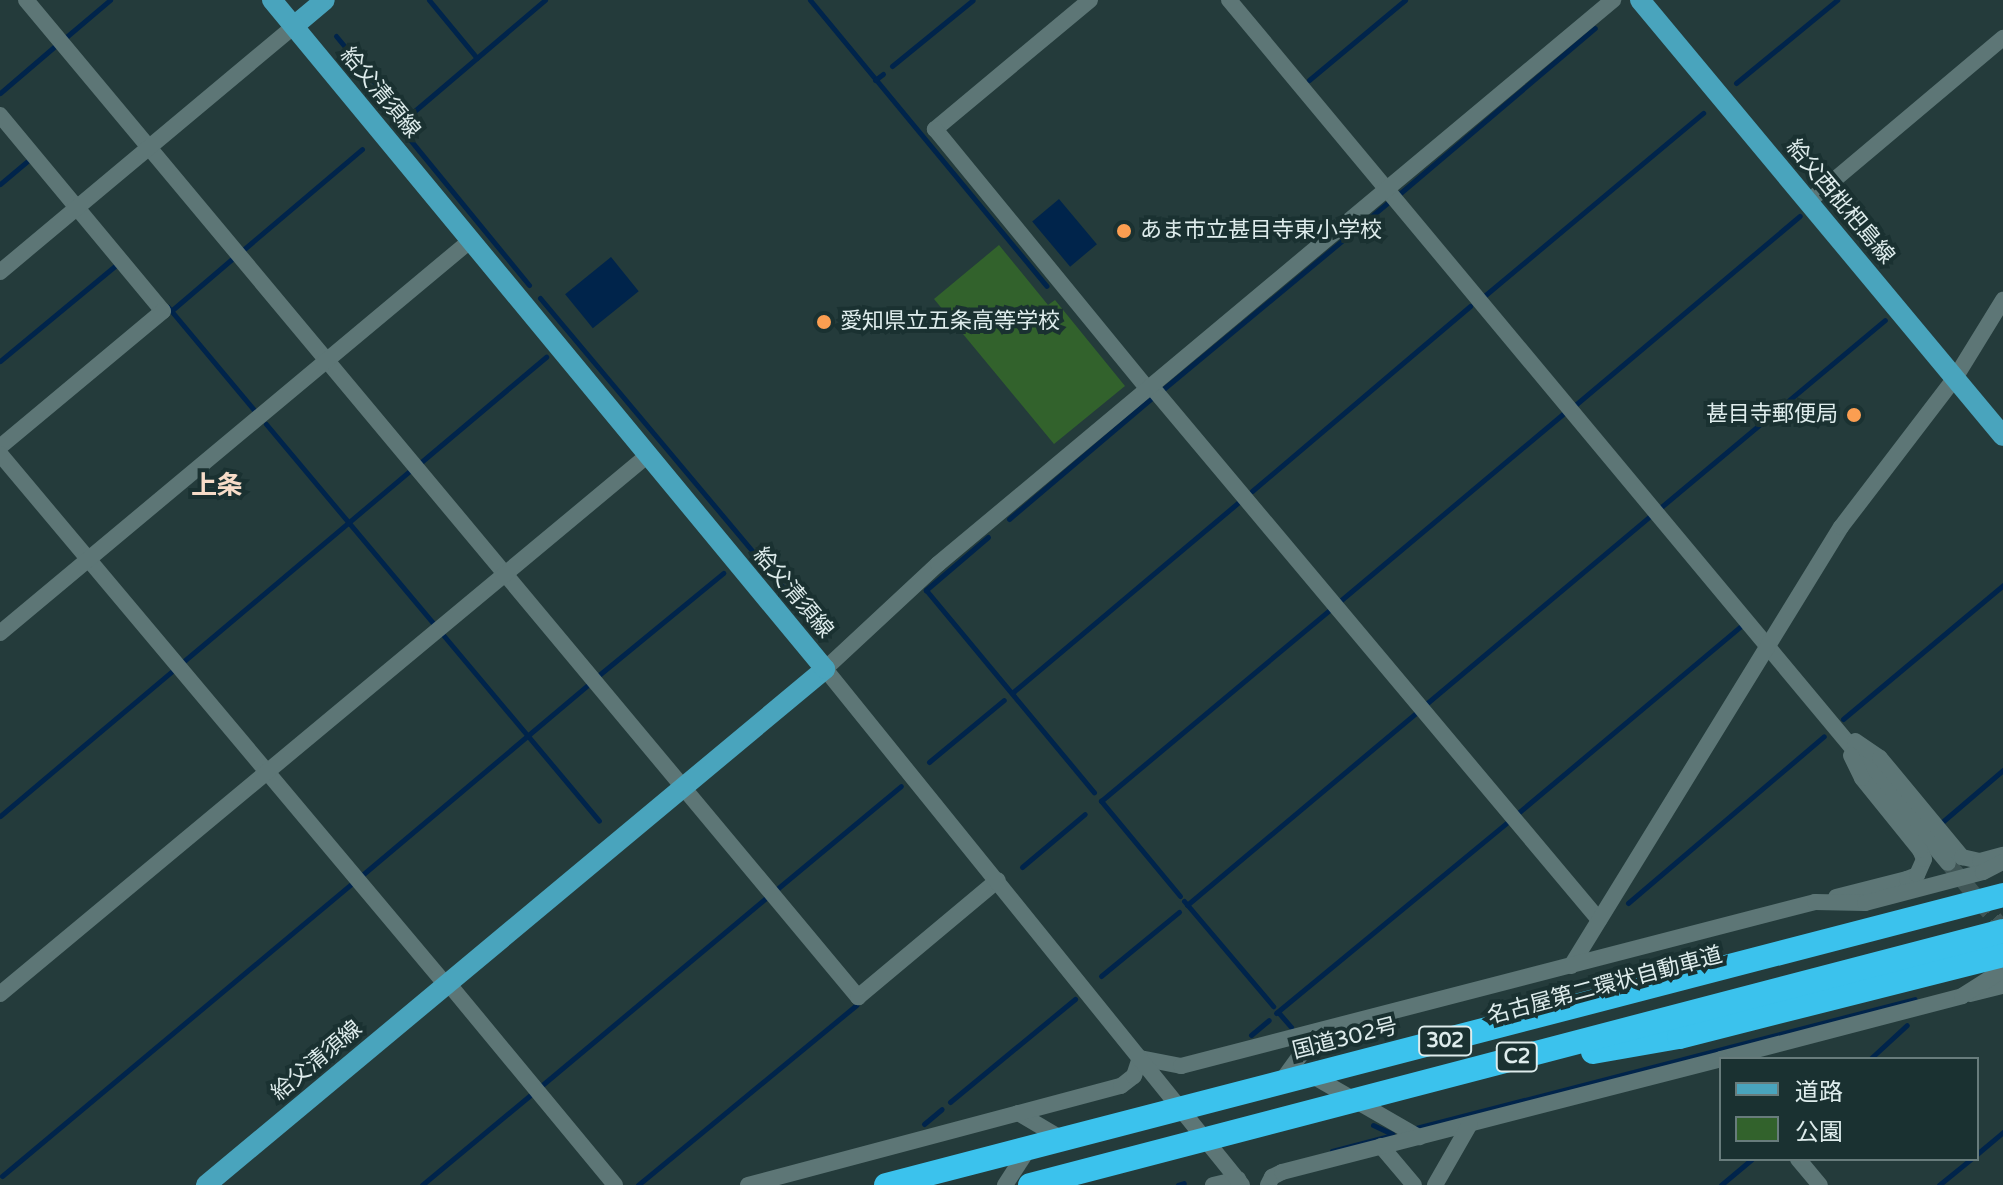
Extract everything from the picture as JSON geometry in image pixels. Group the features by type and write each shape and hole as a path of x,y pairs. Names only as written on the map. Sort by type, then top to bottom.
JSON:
{"highway":[{"path":"1370,1059 1494,1015 2003,883"},
{"name":"国道302号","path":"886,1185 2003,895"},
{"name":"名古屋第二環状自動車道","path":"942,1185 2003,908"},
{"name":"名古屋第二環状自動車道","path":"1030,1185 2003,931"},
{"path":"1440,1042 1553,1054 1587,1052 1679,1037 1774,1015 2003,955"}],"main road":[{"name":"給父清須線","path":"208,1184 825,669 272,0"},
{"path":"294,26 325,0"},
{"name":"給父西枇杷島線","path":"1640,0 2003,436"}],"street":[{"path":"26,0 858,997 998,880"},
{"path":"1090,0 935,129 1599,920"},
{"path":"1229,0 1948,863"},
{"path":"1240,1182 825,669 938,564 1613,0"},
{"path":"0,272 294,26"},
{"path":"1808,202 2003,38"},
{"path":"0,115 163,311 0,447"},
{"path":"0,633 471,240"},
{"path":"1571,966 1841,527 1955,378 2003,300"},
{"path":"0,454 615,1185"},
{"path":"0,994 648,455"},
{"path":"1837,728 1880,758 1962,857 1980,861 2003,855"},
{"path":"1140,1058 1181,1066 1917,875 1924,859 1862,778 1837,728"},
{"path":"1815,902 1865,903 1983,872 2003,862"},
{"path":"1962,996 1995,972 2003,970"},
{"path":"1738,1057 2003,986"},
{"path":"1281,1082 1317,1032"},
{"path":"748,1185 1121,1086 1134,1076 1140,1058"},
{"path":"1268,1185 1272,1177 1282,1172 1719,1062"},
{"path":"1311,1075 1419,1137"},
{"path":"1018,1113 1062,1139"},
{"path":"1435,1185 1470,1124"},
{"path":"1381,1146 1414,1185"},
{"path":"1005,1185 1029,1148"},
{"path":"1800,1161 1820,1185"},
{"path":"1213,1185 1240,1182"}],"green space":[{"path":"999,245 1048,305 1055,300 1125,386 1054,444 934,299"}],"water":[{"path":"1059,199 1097,244 1070,267 1032,221"},
{"path":"611,257 639,291 593,328 565,294"}],"waterway":[{"path":"65,38 110,0"},
{"path":"429,0 477,58"},
{"path":"529,285 398,125 545,0"},
{"path":"810,0 1047,286"},
{"path":"892,66 973,0"},
{"path":"1309,80 1405,0"},
{"path":"1736,83 1837,0"},
{"path":"1398,195 1595,28"},
{"path":"336,36 405,119"},
{"path":"0,93 55,46"},
{"path":"875,80 883,74"},
{"path":"1483,297 1703,113"},
{"path":"243,250 362,149"},
{"path":"0,184 29,160"},
{"path":"1161,391 1389,202"},
{"path":"1576,408 1574,406 1800,216"},
{"path":"171,311 233,258"},
{"path":"0,361 116,265"},
{"path":"540,298 811,621"},
{"path":"1252,491 1470,306"},
{"path":"168,307 254,410"},
{"path":"1660,508 1885,320"},
{"path":"420,463 546,357"},
{"path":"1009,519 1153,397"},
{"path":"1340,601 1565,412"},
{"path":"266,424 434,624"},
{"path":"184,661 411,470"},
{"path":"1012,693 1239,502"},
{"path":"1426,704 1650,516"},
{"path":"988,537 926,590 1094,792"},
{"path":"599,675 723,573"},
{"path":"1843,719 2003,585"},
{"path":"1180,896 1101,801 1331,609"},
{"path":"1518,813 1742,625"},
{"path":"444,636 599,821"},
{"path":"0,816 172,671"},
{"path":"361,876 590,683"},
{"path":"929,762 1004,700"},
{"path":"1187,905 1416,713"},
{"path":"1628,903 1824,736"},
{"path":"1941,823 2003,770"},
{"path":"777,889 901,786"},
{"path":"1022,867 1085,814"},
{"path":"1276,1013 1509,821"},
{"path":"2,1176 351,884"},
{"path":"541,1086 766,898"},
{"path":"1184,901 1273,1006"},
{"path":"1101,976 1179,912"},
{"path":"950,1102 1075,999"},
{"path":"1416,1128 1915,999"},
{"path":"638,1185 856,1005"},
{"path":"1278,1012 1291,1027"},
{"path":"1251,1035 1269,1020"},
{"path":"1872,1057 1907,1025"},
{"path":"422,1185 533,1093"},
{"path":"924,1124 942,1109"},
{"path":"1373,1125 1392,1134"},
{"path":"1979,1152 2003,1132"},
{"path":"1332,1151 1393,1135"},
{"path":"1721,1185 1750,1161"},
{"path":"1939,1185 1969,1161"},
{"path":"1178,1185 1184,1183"}],"tunnel":[{"path":"1948,863 2003,929"}],"place":[{"name":"あま市立甚目寺東小学校","path":"1124,231"},
{"name":"愛知県立五条高等学校","path":"824,322"},
{"name":"甚目寺郵便局","path":"1854,415"}],"district":[{"name":"上条","path":"217,486"}]}
